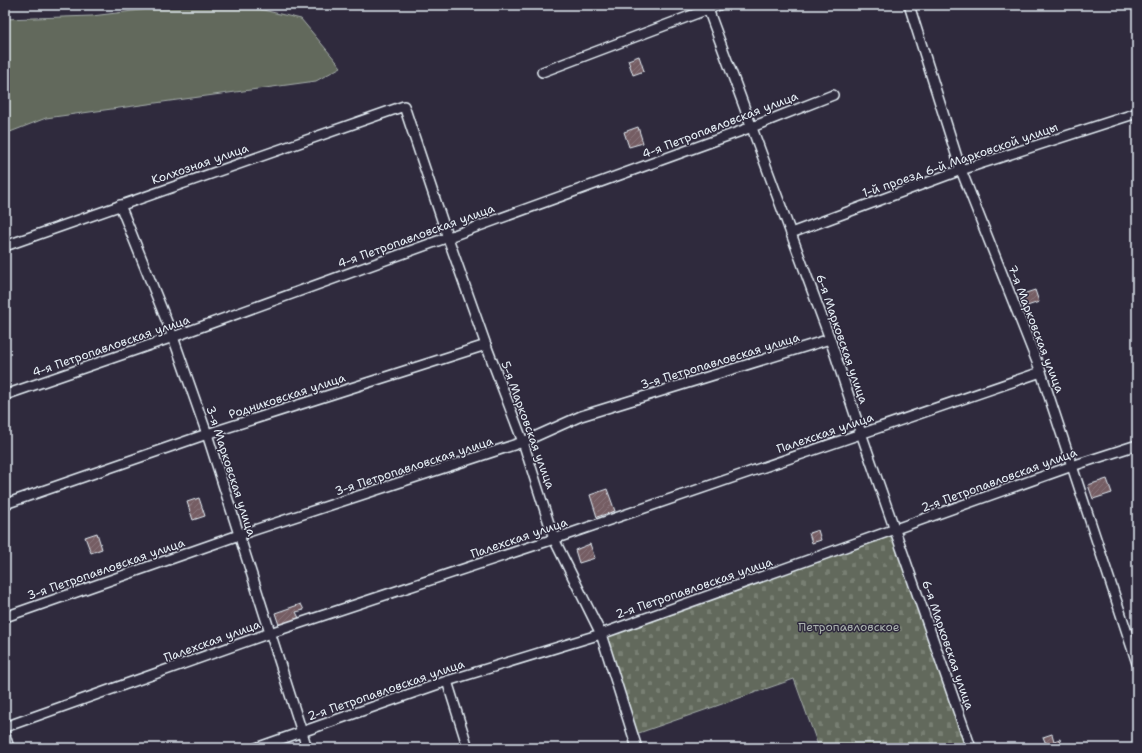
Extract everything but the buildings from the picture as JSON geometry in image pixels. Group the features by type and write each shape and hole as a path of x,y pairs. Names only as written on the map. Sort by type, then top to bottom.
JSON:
{"street":[{"path":"542,72 719,5"},
{"name":"7-я Марковская улица","path":"909,5 961,170 1041,372 1137,664"},
{"name":"6-я Марковская улица","path":"708,9 830,339 861,433 971,748"},
{"name":"4-я Петропавловская улица","path":"5,395 173,337 448,238 833,95"},
{"name":"Колхозная улица","path":"5,246 404,106"},
{"name":"5-я Марковская улица","path":"404,106 448,238 486,345 523,442 554,539 601,634 637,748"},
{"name":"1-й проезд 6-й Марковской улицы","path":"792,233 961,170 1137,113"},
{"name":"3-я Марковская улица","path":"120,205 173,337 207,434 307,748"},
{"name":"3-я Петропавловская улица","path":"5,617 239,535 523,442 581,416 830,339"},
{"name":"Родниковская улица","path":"5,504 207,434 486,345"},
{"name":"Палехская улица","path":"5,727 270,633 554,539 1041,372"},
{"name":"2-я Петропавловская улица","path":"256,748 447,681 601,634 1072,466 1137,445"},
{"path":"447,681 468,748"},
{"path":"5,735 10,748"}],"green space":[{"path":"182,5 242,5 301,19 341,67 316,81 46,118 5,134 5,19 92,16"},
{"name":"Петропавловское","path":"895,530 971,748 819,748 794,679 633,735 601,634"}]}
